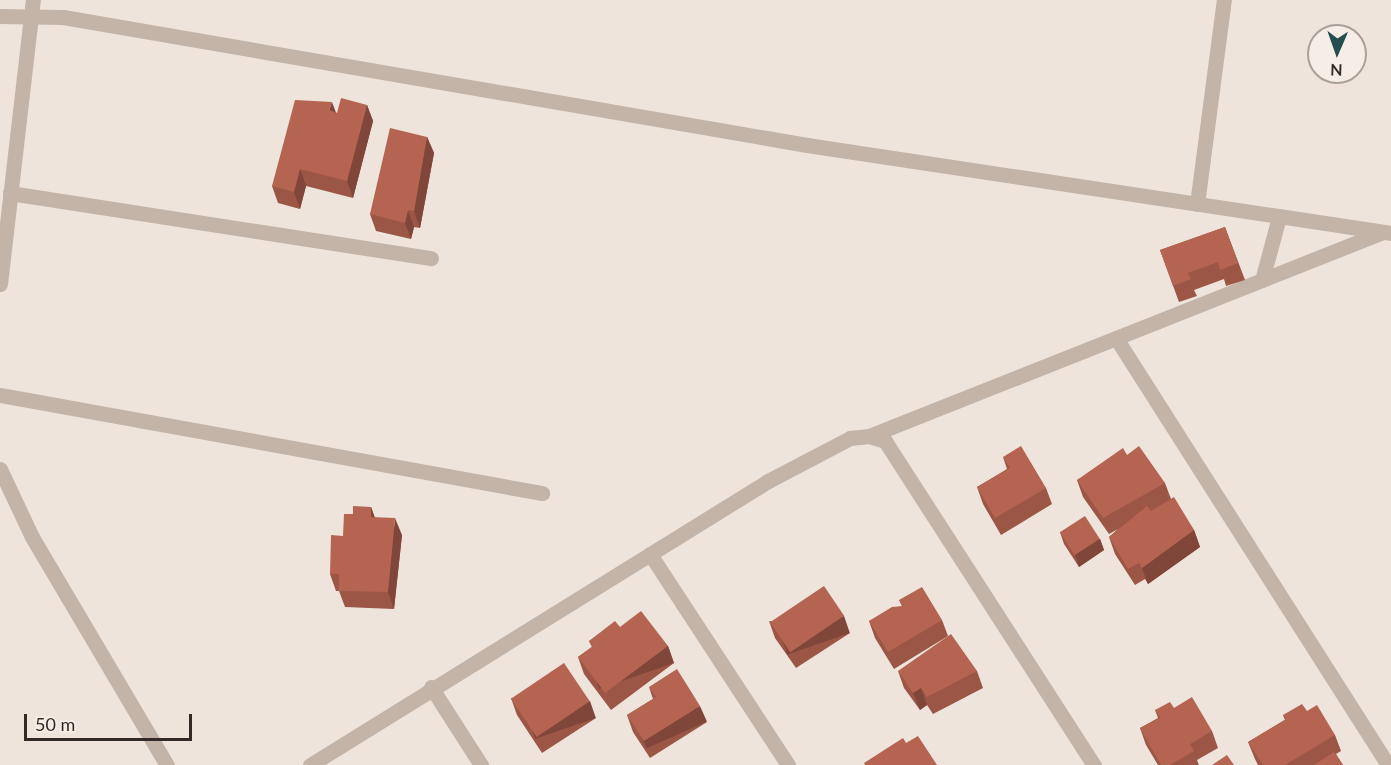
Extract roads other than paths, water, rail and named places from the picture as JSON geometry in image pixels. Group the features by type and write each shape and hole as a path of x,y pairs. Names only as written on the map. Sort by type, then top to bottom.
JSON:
{"street":[{"path":"1197,204 1224,0"},
{"path":"0,284 32,7"},
{"path":"0,16 32,7 807,145 1387,233"},
{"path":"10,193 431,258"},
{"path":"1262,280 1279,217"},
{"path":"310,765 431,687 768,481 850,438 869,436 1262,280 1387,233"},
{"path":"1116,338 1388,765"},
{"path":"0,395 542,493"},
{"path":"869,436 885,441 1094,765"},
{"path":"0,469 32,537 167,765"},
{"path":"650,554 788,765"},
{"path":"431,687 481,765"}]}
